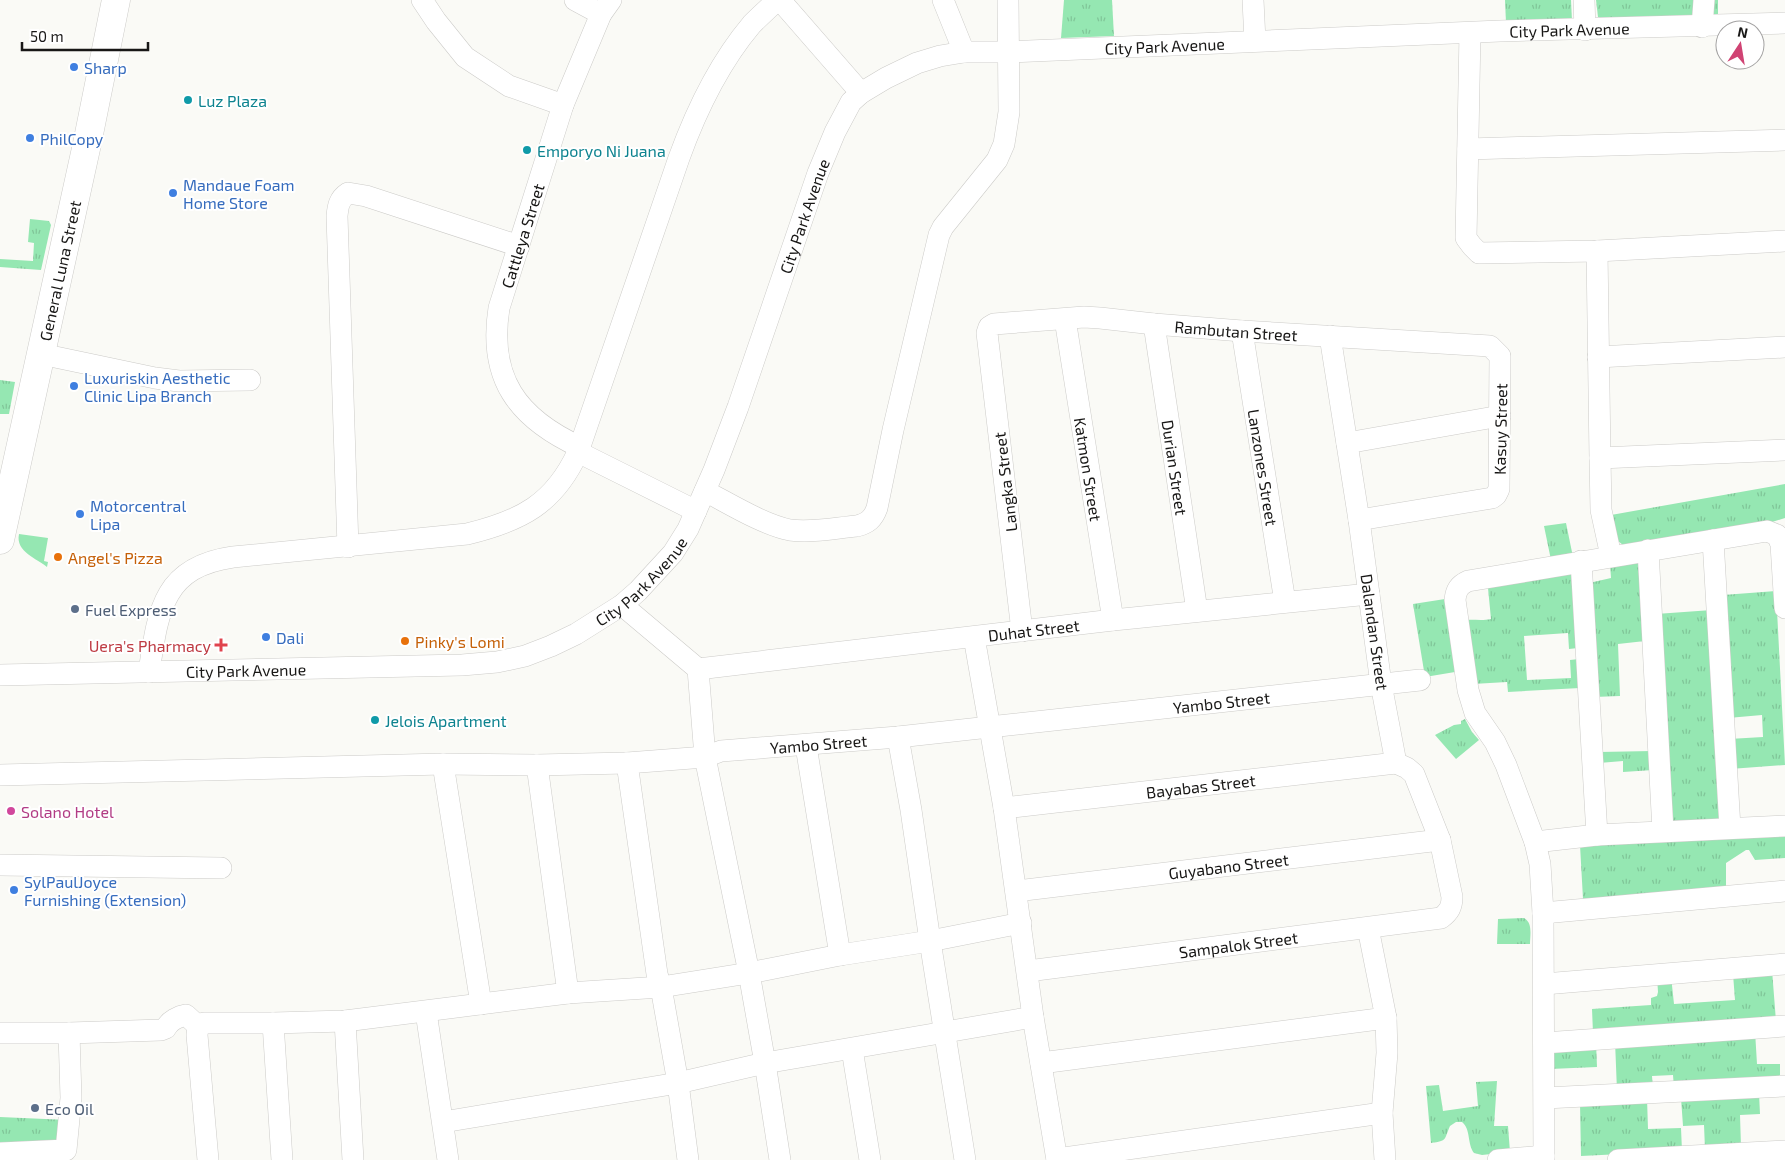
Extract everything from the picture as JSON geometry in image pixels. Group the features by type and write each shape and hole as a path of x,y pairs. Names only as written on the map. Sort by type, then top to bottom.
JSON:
{"main road":[{"name":"General Luna Street","path":"0,540 5,495 41,354 116,0"}],"street":[{"path":"422,0 465,57 509,86 563,105"},
{"path":"575,0 606,7"},
{"path":"149,672 156,627 163,604 177,583 202,564 223,558 467,534 513,520 529,512 544,500 566,474 579,449 695,116 711,86 740,40 753,23 778,0 861,93"},
{"path":"943,0 956,28 964,52"},
{"path":"705,491 768,523 788,529 808,530 857,526 864,524 874,516 939,235 943,226 997,160 1004,144 1008,112 1008,0"},
{"path":"1253,0 1255,41"},
{"path":"1584,0 1585,30"},
{"path":"1702,27 1704,0"},
{"name":"Cattleya Street","path":"606,7 563,105 499,308 496,326 498,357 506,383 520,406 529,416 579,449 696,511"},
{"name":"City Park Avenue","path":"0,675 375,668 497,662 526,656 551,646 576,634 622,605 651,578 673,553 688,529 705,491 750,372 818,173 848,108 861,93 917,63 940,56 964,52 1007,52 1255,41 1785,23"},
{"path":"1470,33 1466,238 1479,253 1597,251 1785,241"},
{"path":"1468,149 1785,140"},
{"path":"348,547 338,204 342,197 348,193 357,193 520,246"},
{"path":"1597,251 1601,510 1611,556"},
{"name":"Rambutan Street","path":"987,333 989,327 994,324 1100,318 1154,324 1490,346"},
{"name":"Katmon Street","path":"1065,319 1113,620"},
{"name":"Durian Street","path":"1154,324 1197,611"},
{"name":"Lanzones Street","path":"1242,330 1285,602"},
{"name":"Langka Street","path":"987,333 1022,631"},
{"name":"Dalandan Street","path":"1330,336 1359,520 1381,684 1396,763"},
{"name":"Kasuy Street","path":"1359,520 1492,498 1496,495 1499,489 1500,356 1490,346"},
{"path":"1598,357 1785,347"},
{"path":"41,354 155,378 178,381 250,380"},
{"path":"1347,443 1500,416"},
{"path":"1600,458 1785,450"},
{"path":"1498,1160 1544,1158 1544,914 1542,885 1535,842 1501,752 1481,723 1471,704 1455,600 1458,587 1468,581 1767,530 1777,535 1781,544 1785,608"},
{"path":"1713,540 1730,828"},
{"path":"1648,550 1663,831"},
{"path":"1581,561 1597,835"},
{"name":"Duhat Street","path":"698,669 1113,620 1369,594"},
{"path":"622,605 698,669 705,757 749,973 780,1160"},
{"path":"974,637 1004,808 1033,1017 1057,1160 1382,1113"},
{"name":"Yambo Street","path":"0,775 443,764 627,763 705,757 721,751 806,746 898,737 1420,680"},
{"path":"898,737 911,810 964,1160"},
{"path":"806,746 840,955"},
{"path":"627,763 657,974 678,1083 688,1160"},
{"path":"1396,763 1414,774 1440,840"},
{"name":"Bayabas Street","path":"1004,808 1396,763"},
{"path":"443,764 481,1004"},
{"path":"537,764 568,994"},
{"path":"1535,842 1597,835 1785,826"},
{"name":"Guyabano Street","path":"1016,891 1440,840"},
{"name":"Sampalok Street","path":"1028,971 1441,918 1448,913 1452,904 1452,897 1440,840"},
{"path":"0,865 222,868"},
{"path":"1544,914 1785,892"},
{"path":"198,1026 204,1023 345,1021 568,994 661,987 930,941 1020,923"},
{"path":"1368,928 1386,1018 1387,1053 1382,1113 1385,1160"},
{"path":"1544,984 1785,964"},
{"path":"426,1012 448,1160"},
{"path":"0,1033 161,1030 181,1015 186,1015 198,1026"},
{"path":"443,1122 678,1083 765,1063 1033,1017"},
{"path":"1041,1063 1386,1018"},
{"path":"345,1021 353,1160"},
{"path":"273,1023 282,1160"},
{"path":"198,1026 197,1035 208,1160"},
{"path":"1544,1043 1785,1026"},
{"path":"0,1153 66,1150 71,1098 69,1033"},
{"path":"852,1049 870,1160"},
{"path":"1545,1098 1785,1086"},
{"path":"1618,1160 1785,1151"}],"green space":[{"path":"1064,0 1112,0 1114,36 1061,38"},
{"path":"1505,0 1571,0 1572,21 1506,23"},
{"path":"1596,0 1718,0 1718,16 1603,20 1598,17"},
{"path":"30,219 49,221 51,225 41,270 0,267 0,259 33,261 34,243 28,242"},
{"path":"0,380 15,382 9,414 0,414"},
{"path":"1785,484 1785,518 1772,522 1623,545 1618,541 1611,515"},
{"path":"1566,523 1573,557 1551,560 1544,526"},
{"path":"19,534 48,538 44,561 48,562 47,567 20,546"},
{"path":"1638,562 1645,641 1618,644 1620,696 1594,697 1589,583 1611,578 1610,564"},
{"path":"1570,574 1573,576 1578,648 1569,649 1568,633 1524,636 1527,680 1571,678 1570,660 1579,659 1580,688 1508,692 1507,682 1473,684 1464,620 1491,619 1488,588"},
{"path":"1776,591 1785,765 1730,769 1729,739 1763,737 1762,715 1728,718 1723,595"},
{"path":"1445,599 1455,672 1425,677 1413,604"},
{"path":"1712,610 1723,819 1673,826 1656,614"},
{"path":"1465,719 1479,740 1456,759 1435,735 1454,725 1461,724 1461,721"},
{"path":"1652,751 1653,770 1623,772 1623,761 1599,763 1599,752"},
{"path":"1785,831 1785,858 1755,860 1749,850 1746,850 1726,863 1726,890 1583,899 1580,845"},
{"path":"1524,918 1530,926 1530,944 1497,944 1498,919"},
{"path":"1772,970 1776,1021 1593,1033 1592,1009 1651,1005 1651,998 1657,996 1658,992 1657,977 1671,976 1674,1004 1735,1000 1733,974"},
{"path":"1755,1031 1757,1064 1780,1064 1780,1081 1674,1088 1673,1075 1652,1076 1653,1089 1617,1091 1615,1041"},
{"path":"1596,1042 1597,1067 1550,1069 1551,1047"},
{"path":"1497,1081 1494,1126 1508,1126 1510,1152 1482,1155 1474,1153 1470,1145 1467,1129 1462,1122 1456,1122 1450,1126 1443,1140 1431,1143 1426,1086 1439,1085 1443,1111 1478,1106 1476,1082"},
{"path":"1759,1093 1760,1114 1740,1115 1741,1147 1705,1149 1704,1125 1683,1126 1681,1098"},
{"path":"1647,1098 1648,1129 1681,1128 1682,1151 1581,1156 1580,1103"},
{"path":"0,1117 68,1120 65,1149 0,1150"}],"place":[{"name":"Sharp","path":"74,67"},
{"name":"Luz Plaza","path":"188,100"},
{"name":"PhilCopy","path":"30,138"},
{"name":"Emporyo Ni Juana","path":"527,150"},
{"name":"Mandaue Foam Home Store","path":"173,193"},
{"name":"Luxuriskin Aesthetic Clinic Lipa Branch","path":"74,386"},
{"name":"Motorcentral Lipa","path":"80,514"},
{"name":"Angel's Pizza","path":"58,557"},
{"name":"Fuel Express","path":"75,609"},
{"name":"Dali","path":"266,637"},
{"name":"Pinky's Lomi","path":"405,641"},
{"name":"Uera's Pharmacy","path":"221,645"},
{"name":"Jelois Apartment","path":"375,720"},
{"name":"Solano Hotel","path":"11,811"},
{"name":"SylPaulJoyce Furnishing (Extension)","path":"14,890"},
{"name":"Eco Oil","path":"35,1108"}]}
